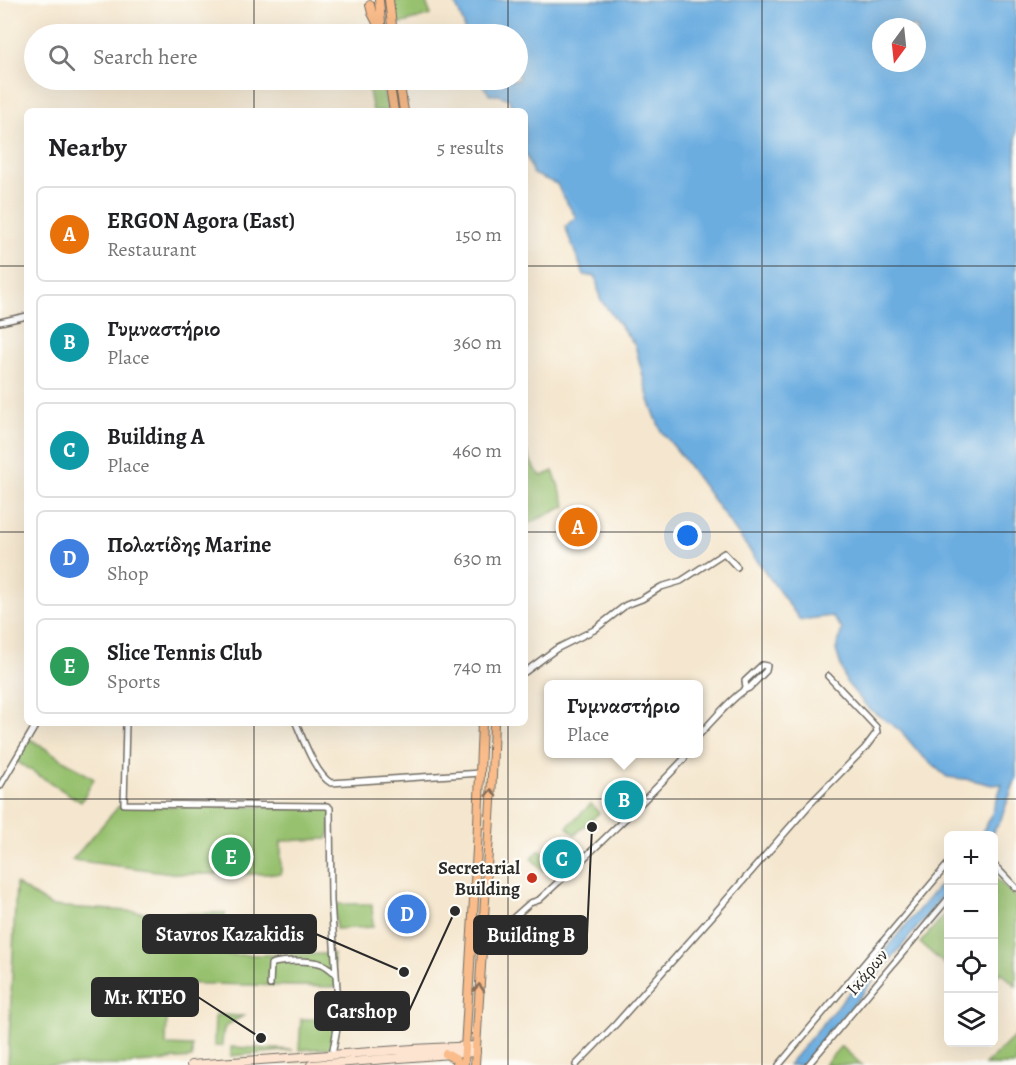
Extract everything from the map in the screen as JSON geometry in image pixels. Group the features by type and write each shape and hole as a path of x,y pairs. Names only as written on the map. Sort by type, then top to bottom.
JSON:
{"main road":[{"path":"379,0 381,24"},
{"path":"389,0 392,24"},
{"path":"370,3 377,24"},
{"path":"390,90 393,108"},
{"path":"401,90 404,108"},
{"path":"446,1054 461,1065 465,1049 482,726"},
{"path":"474,1065 494,726"}],"street":[{"path":"0,322 24,317"},
{"path":"528,670 556,649 594,630 626,605 642,599 661,587 681,581 724,553 737,567"},
{"path":"703,731 766,671 767,666 762,665 745,681 746,688"},
{"path":"576,1065 616,1024 810,804 874,737 877,732 876,727 828,676"},
{"path":"0,786 35,726"},
{"path":"126,726 124,804 327,806 331,810 330,888 339,1018 331,1061"},
{"path":"297,726 319,771 325,780 331,783 481,773"},
{"path":"482,946 530,903 539,900 627,818 684,758"},
{"path":"779,1065 944,869"},
{"path":"998,870 1016,888"},
{"name":"Ικάρων","path":"808,1065 944,904"},
{"path":"270,985 271,964 279,962 323,964 335,973"},
{"path":"191,1065 331,1061 446,1054 465,1049"},
{"path":"311,1065 331,1061 476,1049"}],"green space":[{"path":"394,0 425,0 431,15 396,24"},
{"path":"369,90 383,90 387,108 372,108"},
{"path":"528,454 535,470 542,476 553,471 566,506 528,524"},
{"path":"30,739 94,779 81,802 16,761"},
{"path":"591,804 599,813 575,835 567,827"},
{"path":"119,806 332,807 330,832 327,839 281,841 281,874 180,874 72,860"},
{"path":"540,850 552,862 543,871 531,858"},
{"path":"998,880 1016,898 1016,986 1001,972 998,975"},
{"path":"16,884 51,906 174,914 225,913 225,955 333,954 336,987 168,983 166,1045 192,1046 192,1058 130,1065 8,1065"},
{"path":"335,904 372,904 373,927 336,929"},
{"path":"944,916 944,964 920,943"},
{"path":"215,1015 243,1016 226,1026 222,1046 214,1046"},
{"path":"301,1019 336,1020 332,1048 299,1050"},
{"path":"1016,1035 1016,1065 985,1065"},
{"path":"841,1046 862,1065 824,1065"},
{"path":"231,1047 293,1050 231,1056"}],"water":[{"path":"454,0 1016,0 1016,778 1000,822 994,831 982,831 990,819 1002,784 992,785 947,777 921,755 901,731 869,709 846,682 836,650 842,629 832,616 800,620 661,431 649,400 635,345 600,299 596,277 584,275 565,227 576,217 557,184 533,174 528,160 528,108 511,108 509,99 499,95 490,95 486,90 528,90 528,24 464,24"},
{"path":"944,880 944,895 804,1065 788,1065"}],"place":[{"name":"ERGON Agora (East)","path":"578,527"},
{"name":"Γυμναστήριο","path":"624,800"},
{"name":"Building B","path":"592,827"},
{"name":"Slice Tennis Club","path":"231,857"},
{"name":"Building A","path":"562,859"},
{"name":"Secretarial Building","path":"532,878"},
{"name":"Carshop","path":"455,911"},
{"name":"Πολατίδης Marine","path":"407,914"},
{"name":"Stavros Kazakidis","path":"404,972"},
{"name":"Mr. KTEO","path":"261,1038"}]}
